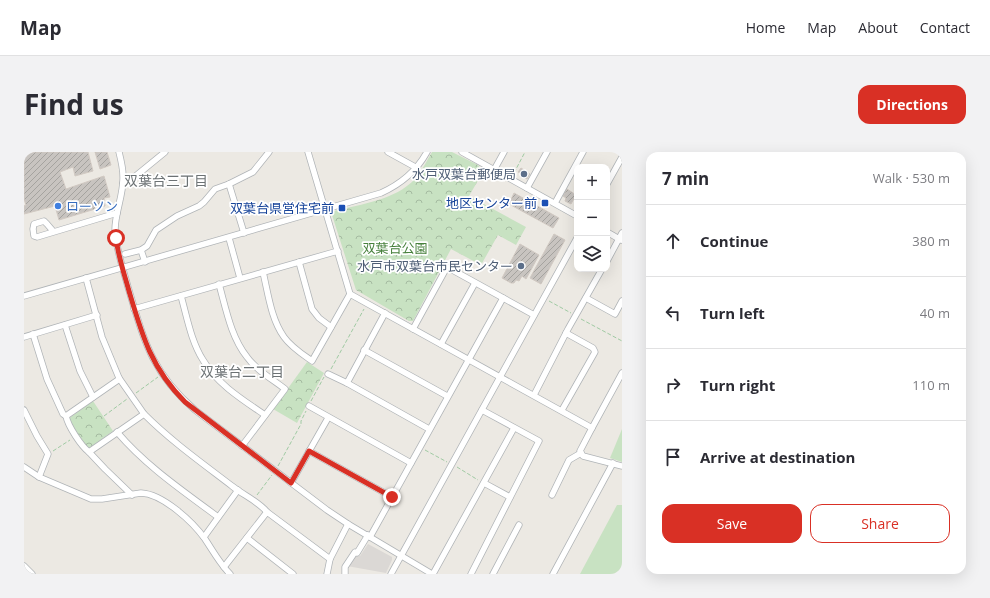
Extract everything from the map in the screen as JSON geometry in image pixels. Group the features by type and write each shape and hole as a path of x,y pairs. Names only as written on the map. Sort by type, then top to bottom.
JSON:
{"street":[{"path":"119,152 123,183 117,213 116,238 122,268 134,309 147,347 154,362 176,393 194,410 348,524 433,574 514,428"},
{"path":"123,183 132,179 164,152"},
{"path":"125,254 141,250 150,243 156,230 177,216 204,202 215,189 253,172 269,152"},
{"path":"262,272 275,321 283,336 312,361 350,294 308,152"},
{"path":"388,152 417,168"},
{"path":"24,296 381,193 396,186 417,168 427,152"},
{"path":"494,170 504,152"},
{"path":"527,188 547,152"},
{"path":"555,203 583,152"},
{"path":"465,153 574,214"},
{"path":"610,179 622,157"},
{"path":"229,184 244,233"},
{"path":"53,232 117,213"},
{"path":"610,233 621,238 610,256"},
{"path":"229,238 240,278"},
{"path":"391,574 574,243"},
{"path":"141,250 145,262"},
{"path":"134,309 338,250"},
{"path":"299,262 312,309 318,318 331,327"},
{"path":"413,329 447,267 534,315"},
{"path":"534,395 566,333 600,272"},
{"path":"86,278 102,337 119,378 144,414 163,433 330,558"},
{"path":"441,344 475,283"},
{"path":"220,284 232,329 240,347 247,358 285,389 242,446"},
{"path":"350,294 562,410 592,428"},
{"path":"181,296 195,344 203,360 225,386 265,416"},
{"path":"345,574 345,567 355,552 357,553 369,536 392,497 503,298"},
{"path":"586,298 615,314 622,301"},
{"path":"347,383 385,313"},
{"path":"24,337 97,315"},
{"path":"65,325 80,371 93,397"},
{"path":"562,410 595,352 593,348 566,333"},
{"path":"33,334 47,379 63,414 66,416 67,421 76,436 105,469 132,495"},
{"path":"364,350 447,396"},
{"path":"581,453 580,451 622,373"},
{"path":"328,374 430,429"},
{"path":"66,416 119,378"},
{"path":"309,406 328,418 411,463"},
{"path":"24,410 48,454 39,477"},
{"path":"471,574 539,441 482,410"},
{"path":"89,452 144,414"},
{"path":"291,483 328,418"},
{"path":"116,432 148,465 218,517"},
{"path":"309,451 392,497"},
{"path":"581,453 583,456 622,466"},
{"path":"552,495 569,460 581,453"},
{"path":"553,574 613,463"},
{"path":"24,467 39,477 90,499 147,493 157,497 167,503 204,537 230,574"},
{"path":"483,482 510,497"},
{"path":"204,537 238,490"},
{"path":"224,567 267,512"},
{"path":"327,574 330,558 348,524"},
{"path":"493,574 519,526"},
{"path":"246,538 293,574"},
{"path":"24,566 32,574"}],"path":[{"path":"514,173 525,152"},
{"path":"549,301 622,341"},
{"path":"51,452 76,436"},
{"path":"420,447 446,462"},
{"path":"458,468 483,482"}],"shaded area":[{"path":"368,544 392,557 386,573 347,566 356,553 360,556"}],"green space":[{"name":"双葉台公園","path":"432,152 452,152 478,165 483,172 469,196 526,227 516,245 498,235 481,265 451,249 413,321 409,321 356,290 332,215 334,211 378,200 398,192 415,179"},
{"path":"307,362 324,373 297,423 273,409"},
{"path":"93,401 113,431 88,449 68,419"},
{"path":"622,429 622,462 610,458"},
{"path":"617,505 622,505 622,574 580,574"}],"building":[{"path":"24,152 88,152 93,171 75,176 73,167 60,172 66,189 104,176 110,197 104,198 105,206 59,220 55,206 24,214 24,206 26,205 24,199"},
{"path":"95,152 107,152 111,165 100,169"},
{"path":"521,168 530,174 527,179 521,176 522,174 518,172"},
{"path":"567,189 574,194 574,199 571,204 565,201 566,198 563,196"},
{"path":"514,193 559,218 553,228 509,204"},
{"path":"554,234 565,240 541,284 530,278"},
{"name":"水戸市双葉台市民センター","path":"520,244 539,255 526,279 522,276 519,281 516,280 514,283 511,283 502,278"}],"place":[{"name":"水戸双葉台郵便局","path":"524,174"},
{"name":"地区センター前","path":"545,203"},
{"name":"ローソン","path":"58,206"},
{"name":"双葉台県営住宅前","path":"342,208"},
{"name":"水戸市双葉台市民センター","path":"521,266"}],"district":[{"name":"双葉台三丁目","path":"166,180"},
{"name":"双葉台二丁目","path":"242,371"}],"route":[{"path":"116,238 122,268 147,347 162,375 185,402 291,483 309,451 392,497"}]}
